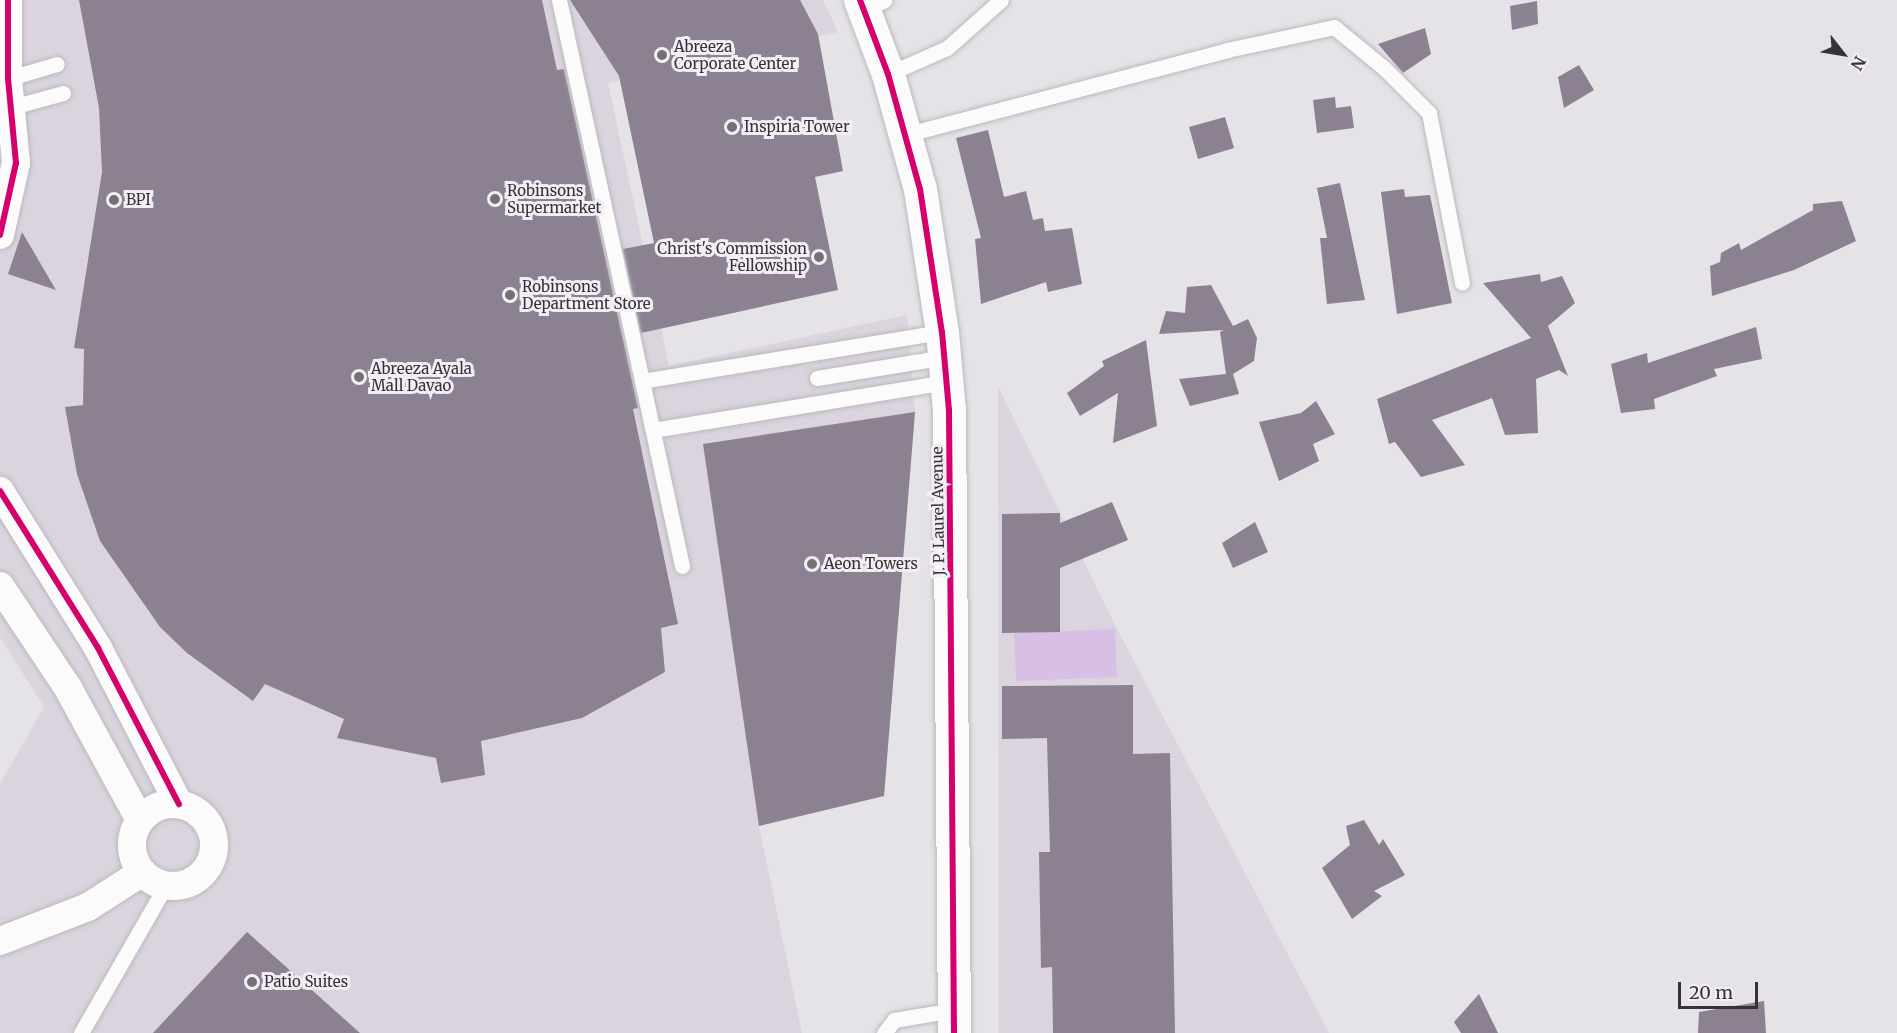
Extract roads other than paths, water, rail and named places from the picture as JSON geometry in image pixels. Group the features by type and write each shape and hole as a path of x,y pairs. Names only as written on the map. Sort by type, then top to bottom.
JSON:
{"main road":[{"name":"J. P. Laurel Avenue","path":"870,3 926,218 945,357 954,1022"}],"street":[{"path":"0,236 16,163 12,107 4,80 8,0"},
{"path":"0,491 98,648 179,804 208,823 214,855 191,884 153,880 80,912 0,941"},
{"path":"0,586 68,688 140,820"},
{"path":"153,880 131,847 140,820 151,810 179,804"}],"lane":[{"path":"559,0 682,566"},
{"path":"888,74 947,48 1001,0"},
{"path":"904,135 1227,50 1334,27 1384,68 1429,113 1462,283"},
{"path":"4,80 57,64"},
{"path":"12,107 63,93"},
{"path":"642,381 945,357"},
{"path":"817,378 945,357"},
{"path":"653,429 945,357"},
{"path":"81,1033 153,880"},
{"path":"884,1033 894,1020 954,1022"}],"place":[{"name":"Abreeza Corporate Center","path":"662,55"},
{"name":"Inspiria Tower","path":"732,127"},
{"name":"Robinsons Supermarket","path":"495,199"},
{"name":"BPI","path":"114,200"},
{"name":"Christ's Commission Fellowship","path":"819,257"},
{"name":"Robinsons Department Store","path":"510,295"},
{"name":"Abreeza Ayala Mall Davao","path":"359,377"},
{"name":"Aeon Towers","path":"812,564"},
{"name":"Patio Suites","path":"252,982"}]}
